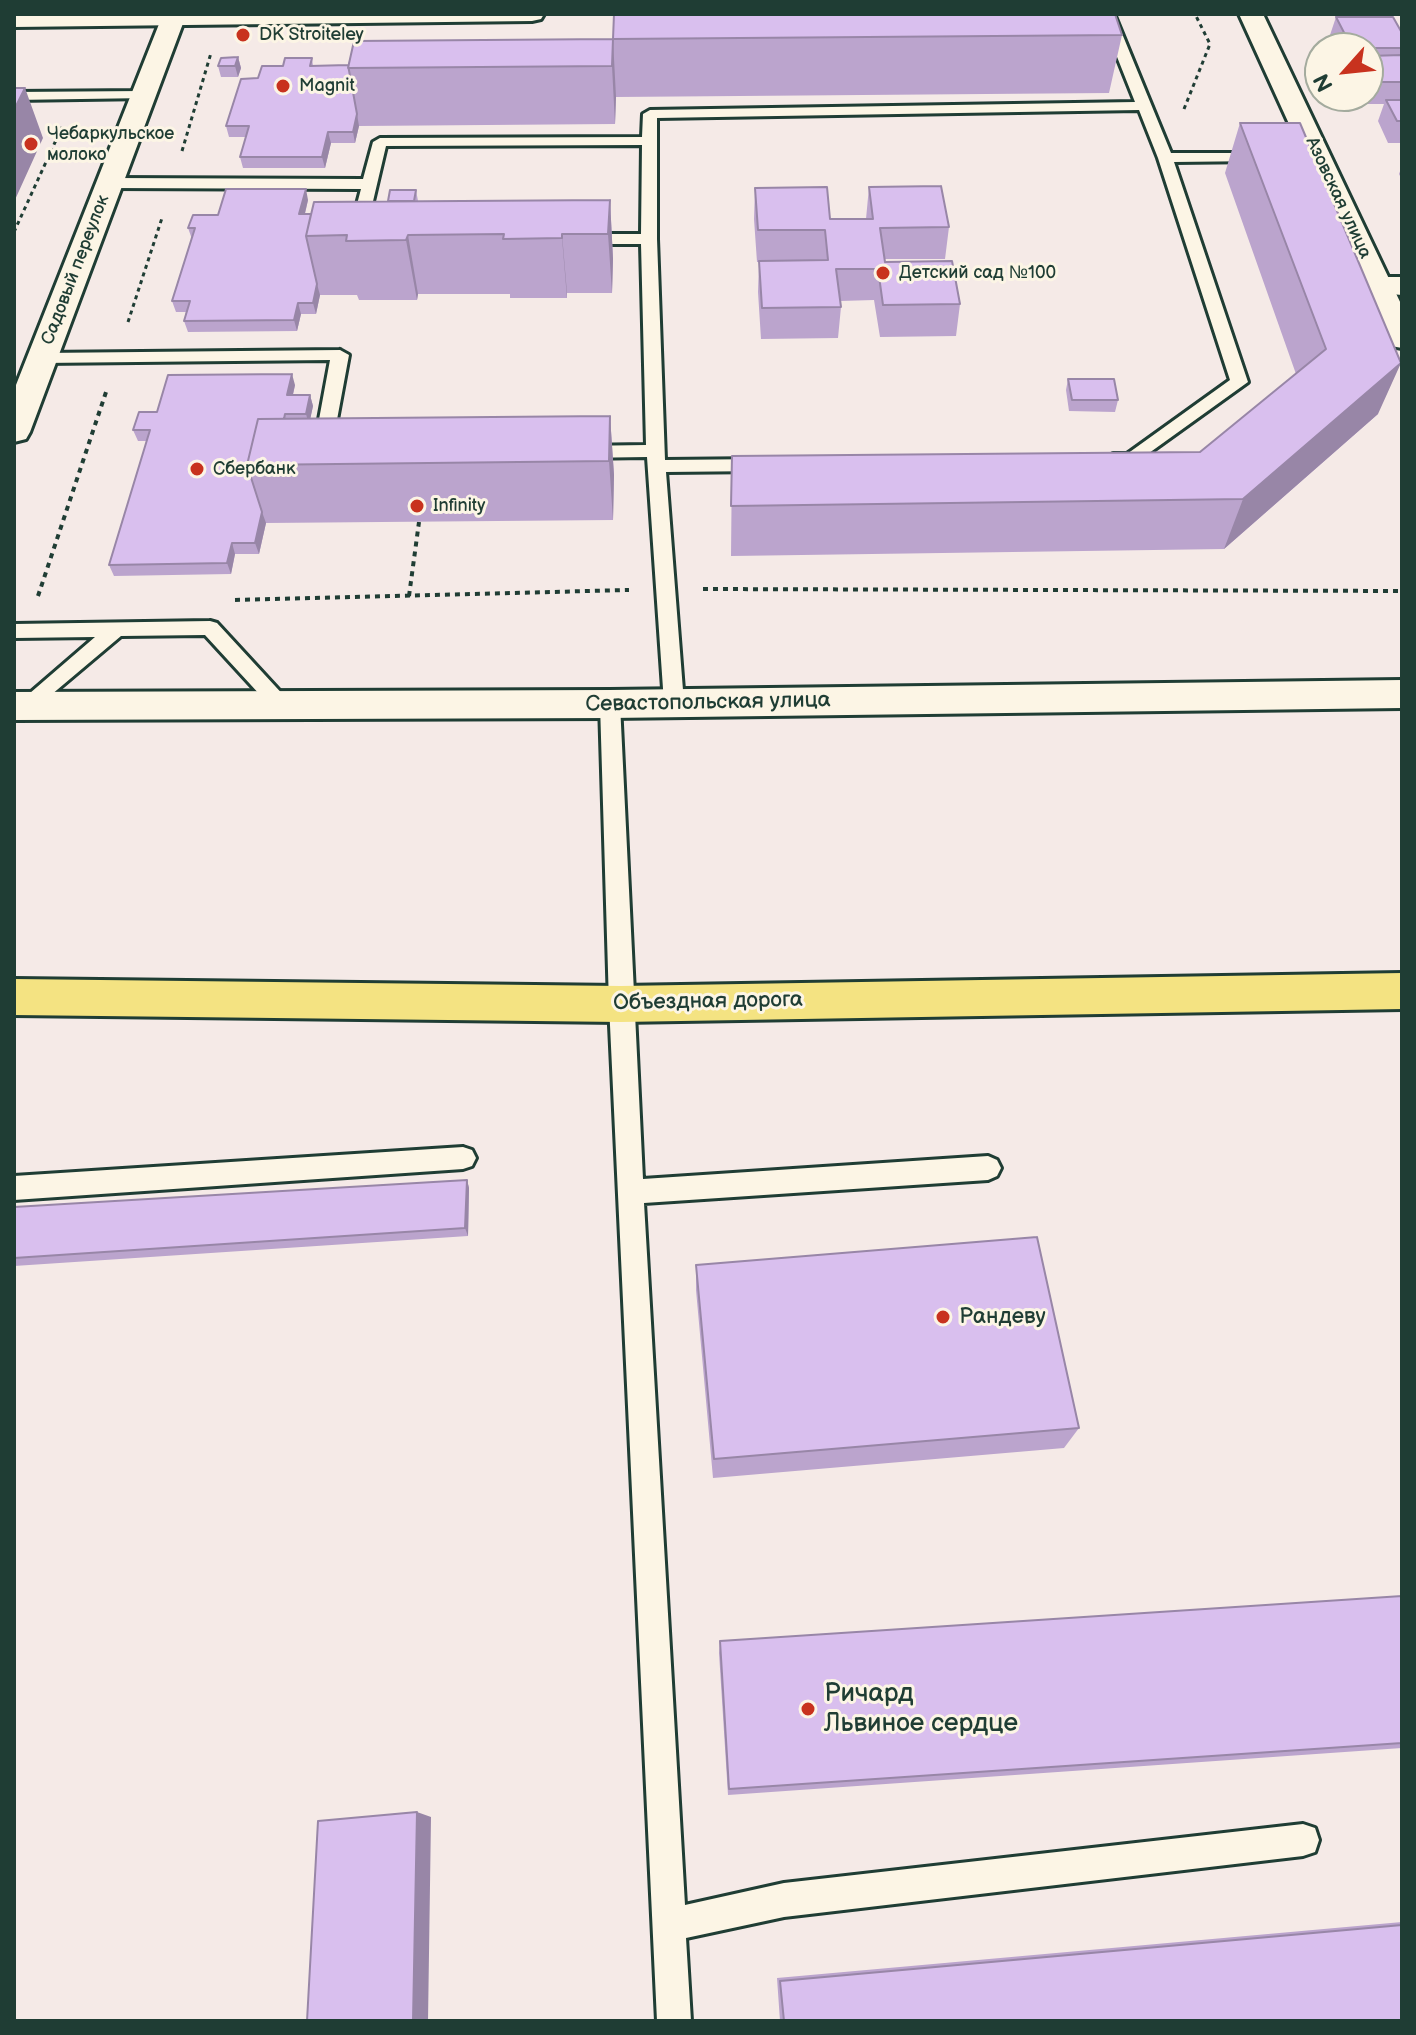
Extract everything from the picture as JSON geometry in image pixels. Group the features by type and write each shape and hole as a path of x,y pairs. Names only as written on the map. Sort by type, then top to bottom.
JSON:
{"main road":[{"name":"Объездная дорога","path":"14,997 621,1004 1402,991"}],"street":[{"path":"14,20 532,14"},
{"name":"Азовская улица","path":"1251,14 1311,157 1391,286 1402,339"},
{"name":"Садовый переулок","path":"14,432 173,18"},
{"name":"Севастопольская улица","path":"20,706 1398,698"}],"lane":[{"path":"1099,460 1131,460 1239,382 1165,158 1107,14"},
{"path":"14,96 143,95"},
{"path":"674,703 655,459 649,239 650,114 1144,106"},
{"path":"372,238 357,238 380,142 650,141"},
{"path":"1165,158 1273,157"},
{"path":"110,183 369,184"},
{"path":"572,239 649,239"},
{"path":"42,358 340,355 322,454 337,453"},
{"path":"559,452 782,465"},
{"path":"14,631 210,628 280,704"},
{"path":"20,706 116,630"},
{"path":"610,704 630,1192 674,2021"},
{"path":"14,1188 463,1158"},
{"path":"630,1192 988,1168"},
{"path":"668,1925 784,1900 1303,1840"}],"path":[{"path":"1165,158 1210,44 1195,14"},
{"path":"35,606 173,183 221,17"},
{"path":"14,232 76,96"},
{"path":"409,596 419,522"}],"building":[{"path":"614,14 1115,14 1122,35 613,39"},
{"path":"1336,17 1393,17 1402,33 1402,48 1384,48 1384,32 1344,32"},
{"path":"613,39 612,66 348,68 354,41"},
{"path":"1402,55 1402,82 1384,82 1384,56"},
{"path":"238,57 235,66 218,66 221,58"},
{"path":"285,58 312,58 310,66 348,65 357,114 353,132 328,132 322,157 240,157 249,126 226,126 241,79 258,78 262,66 283,66"},
{"path":"14,88 25,88 14,110"},
{"path":"1386,100 1402,100 1402,121 1397,121"},
{"path":"1240,123 1300,123 1401,363 1243,499 731,506 732,456 1200,452 1326,349"},
{"path":"941,186 949,227 880,228 885,262 952,261 960,304 883,305 878,269 836,269 841,307 762,308 759,261 828,260 825,230 758,230 755,188 827,187 830,219 873,219 869,187"},
{"path":"226,189 306,189 299,214 311,214 306,236 317,284 313,303 298,303 294,320 184,321 190,301 172,301 195,228 188,228 193,215 218,215"},
{"path":"390,190 416,190 414,201 388,201"},
{"path":"610,200 608,234 503,239 504,234 408,235 406,240 346,241 347,235 306,236 314,202"},
{"path":"292,374 287,395 310,395 306,414 285,414 284,419 258,419 247,465 262,512 255,543 232,543 227,563 109,565 150,430 133,430 139,412 157,412 168,375"},
{"path":"1068,379 1114,379 1118,400 1072,400"},
{"path":"610,416 609,461 247,465 258,419"},
{"path":"467,1180 465,1228 14,1258 14,1207"},
{"path":"1037,1237 1079,1428 714,1459 696,1265"},
{"path":"1402,1596 1402,1743 729,1789 720,1641"},
{"path":"417,1812 413,2021 307,2021 318,1821"},
{"path":"1402,1925 1402,2021 784,2021 780,1981"}],"place":[{"name":"DK Stroiteley","path":"243,35"},
{"name":"Magnit","path":"283,86"},
{"name":"Чебаркульское молоко","path":"31,144"},
{"name":"Детский сад №100","path":"883,273"},
{"name":"Сбербанк","path":"197,469"},
{"name":"Infinity","path":"417,506"},
{"name":"Рандеву","path":"943,1317"},
{"name":"Ричард Львиное сердце","path":"808,1709"}]}
